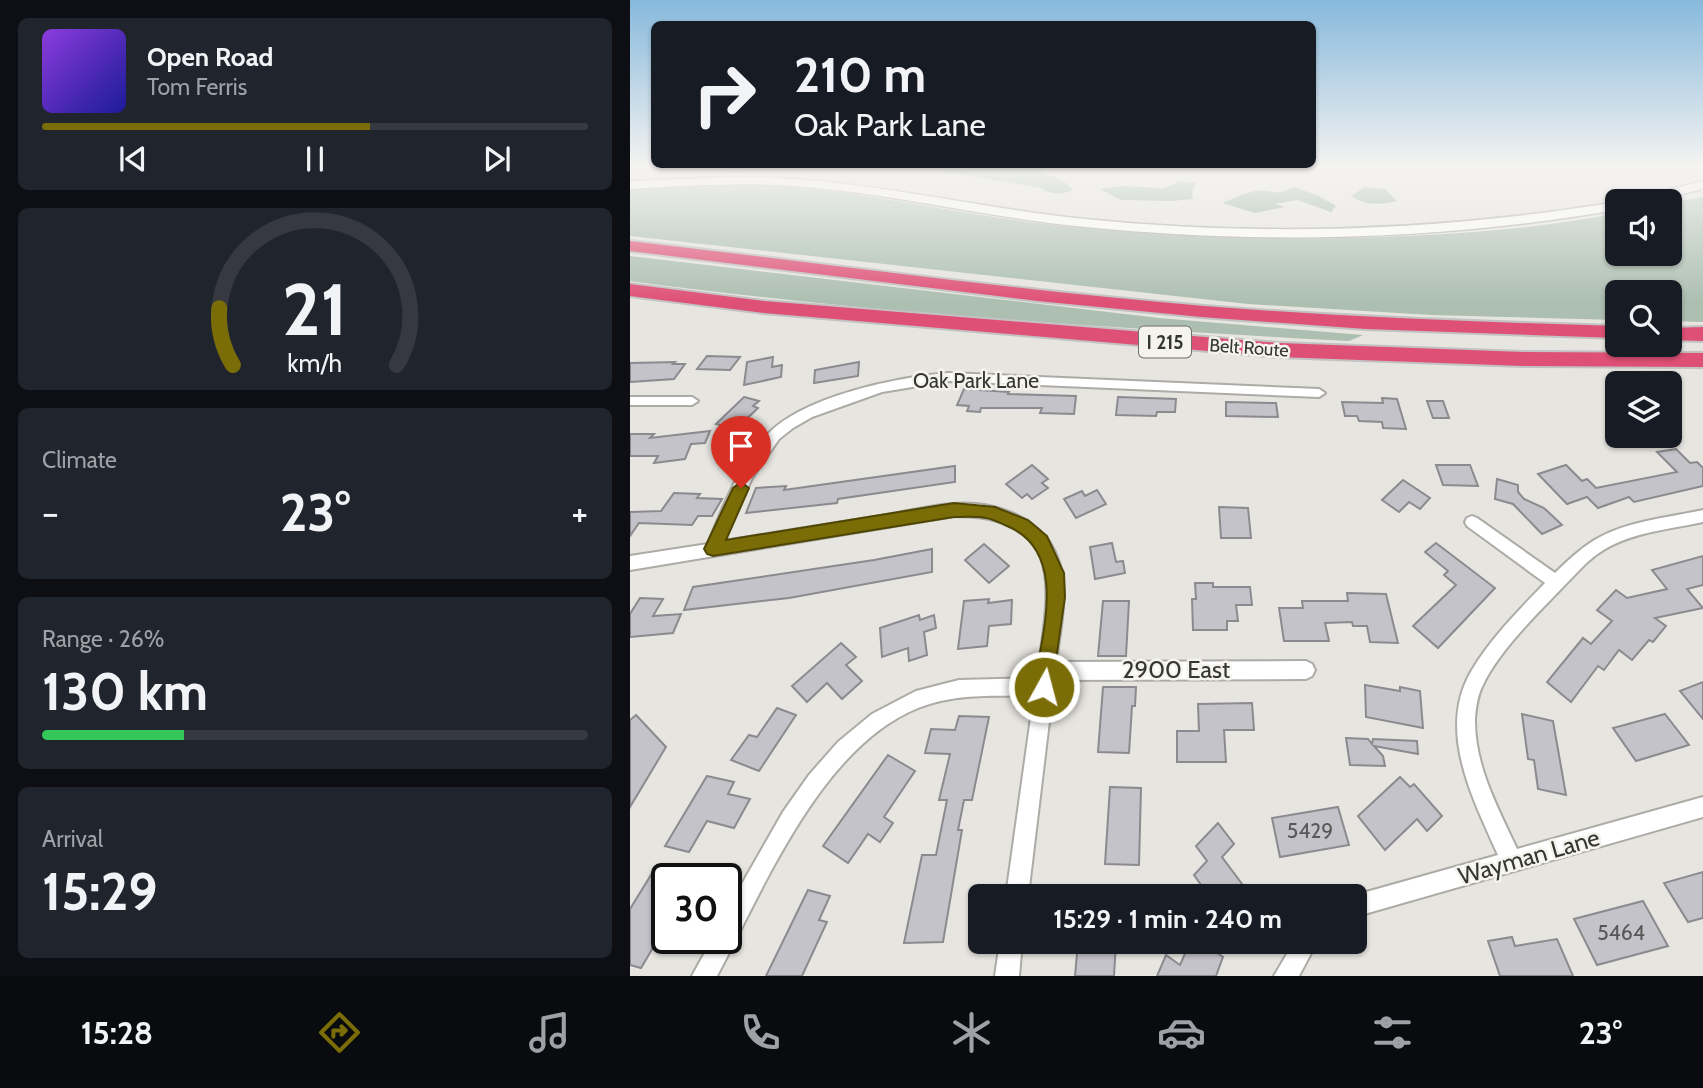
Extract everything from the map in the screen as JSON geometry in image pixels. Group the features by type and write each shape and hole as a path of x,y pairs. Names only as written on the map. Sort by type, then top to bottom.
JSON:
{"highway":[{"name":"Belt Route","path":"630,246 1077,298 1282,318 1466,328 1605,332"},
{"name":"Belt Route","path":"630,290 792,309 1279,350 1524,359 1703,360"},
{"path":"1682,334 1703,334"}],"street":[{"path":"991,211 1062,221 1232,233 1325,234 1451,227 1545,218 1590,211"},
{"name":"Oak Park Lane","path":"713,549 741,488 777,433 798,419 890,384 949,377 1319,393"},
{"path":"630,401 692,401"},
{"path":"630,563 941,511 978,510 1002,514 1032,532 1041,541 1052,562 1056,597 1019,884"},
{"path":"1512,862 1470,757 1466,729 1468,704 1477,678 1490,658 1585,554 1603,543 1703,516"},
{"path":"1472,522 1557,583"},
{"name":"2900 East","path":"742,907 802,799 855,738 920,699 957,690 1045,679 1306,670"},
{"name":"Wayman Lane","path":"1367,902 1703,807"},
{"name":"2900 East","path":"704,976 716,954"},
{"path":"1007,976 1010,954"},
{"path":"1286,976 1299,954"}],"green space":[{"path":"630,211 953,211 1122,232 1251,238 1440,234 1529,227 1605,215 1605,266 1682,266 1682,211 1703,211 1703,322 1682,321 1682,280 1605,280 1605,320 1431,315 1248,304 630,236"},
{"path":"630,256 1159,318 1363,335 1349,341 1259,336 1079,325 809,302 630,281"}],"building":[{"path":"707,356 740,357 730,370 697,369"},
{"path":"773,357 772,367 782,365 781,377 744,385 747,362"},
{"path":"675,362 673,364 685,364 674,379 630,382 630,363"},
{"path":"859,362 858,376 814,383 815,370"},
{"path":"964,389 1009,392 1008,394 1076,396 1074,414 1040,413 1042,408 981,408 980,412 967,411 969,406 957,405"},
{"path":"744,397 759,401 753,406 758,408 736,429 716,424"},
{"path":"1118,397 1176,399 1175,412 1157,412 1156,416 1116,415"},
{"path":"1382,398 1397,399 1406,429 1383,428 1382,422 1359,421 1357,416 1345,416 1342,402 1383,403"},
{"path":"1427,401 1443,401 1449,418 1433,418"},
{"path":"1226,402 1276,403 1278,417 1226,416"},
{"path":"710,431 705,443 691,444 685,459 654,463 658,456 630,456 630,434 654,434 650,438"},
{"path":"1676,449 1690,463 1697,462 1703,468 1703,486 1634,502 1629,497 1598,508 1587,497 1567,504 1538,474 1566,465 1582,481 1587,479 1596,488 1677,472 1657,452"},
{"path":"1032,465 1048,479 1042,483 1048,488 1032,499 1027,494 1022,498 1006,484"},
{"path":"1436,465 1470,465 1478,486 1443,485"},
{"path":"955,466 955,482 838,499 837,503 746,513 756,488 786,486 784,490"},
{"path":"1497,479 1518,485 1518,492 1524,499 1544,508 1562,525 1542,534 1513,504 1495,499"},
{"path":"1403,480 1430,498 1420,509 1409,502 1399,512 1382,500"},
{"path":"1097,490 1106,504 1076,518 1064,499 1082,491 1085,496"},
{"path":"674,493 700,494 697,498 722,499 712,516 698,516 692,525 639,523 630,536 630,512 661,511"},
{"path":"1219,507 1248,508 1251,538 1221,538"},
{"path":"1112,543 1116,562 1123,561 1125,573 1095,579 1090,547"},
{"path":"1436,543 1495,588 1438,648 1413,626 1456,585 1444,575 1448,571 1425,552"},
{"path":"984,544 1009,566 989,583 965,560"},
{"path":"932,549 932,572 789,598 684,610 693,587"},
{"path":"1703,556 1703,585 1687,589 1703,608 1655,618 1666,626 1653,642 1649,640 1632,660 1619,650 1604,670 1598,666 1571,702 1547,682 1583,638 1591,644 1612,621 1597,610 1616,590 1627,598 1667,589 1652,570"},
{"path":"1195,583 1213,583 1213,587 1250,587 1252,605 1236,605 1238,621 1227,621 1227,630 1193,630 1192,599 1196,599"},
{"path":"1347,593 1386,594 1398,643 1370,642 1367,626 1353,626 1352,622 1325,623 1329,641 1284,641 1279,608 1303,608 1302,601 1348,601"},
{"path":"640,598 663,599 653,616 681,614 673,633 630,637 630,614"},
{"path":"989,599 988,603 1012,600 1011,624 989,626 987,646 958,649 964,601"},
{"path":"1103,601 1129,601 1126,656 1098,656"},
{"path":"919,615 920,620 934,615 936,628 924,632 927,655 909,661 908,648 882,657 880,628"},
{"path":"841,643 856,657 846,665 862,681 842,699 827,683 807,702 792,686"},
{"path":"1703,682 1703,719 1680,691"},
{"path":"1365,685 1400,691 1400,687 1420,691 1423,728 1366,717"},
{"path":"1103,687 1136,687 1129,753 1098,752"},
{"path":"1252,703 1254,730 1224,730 1226,762 1177,762 1177,731 1199,731 1198,704"},
{"path":"777,708 796,715 759,771 731,760 749,735 757,737"},
{"path":"1522,714 1553,721 1566,795 1538,789 1534,760 1528,759"},
{"path":"1665,714 1689,745 1636,761 1613,728"},
{"path":"636,715 666,747 630,807 630,720"},
{"path":"959,716 989,717 972,800 964,800 958,830 962,830 943,942 904,943 922,855 936,855 947,800 939,800 950,754 925,753 931,729 955,730"},
{"path":"1346,738 1368,739 1372,744 1373,739 1417,741 1418,754 1374,746 1383,756 1385,766 1350,765"},
{"path":"888,755 915,771 884,817 893,823 880,842 868,834 848,863 823,846"},
{"path":"707,776 734,782 728,794 750,799 734,828 707,821 689,852 665,846"},
{"path":"1400,777 1410,787 1414,784 1442,816 1427,831 1417,819 1385,850 1358,816"},
{"path":"1110,787 1141,788 1139,865 1105,864"},
{"path":"1338,807 1349,845 1280,857 1272,818"},
{"path":"1218,823 1234,844 1222,857 1242,884 1200,884 1194,875 1207,861 1196,846"},
{"path":"1703,872 1703,918 1688,922 1664,883"},
{"path":"651,875 651,951 641,968 630,965 630,909"},
{"path":"808,890 830,896 819,920 827,922 802,976 766,976"},
{"path":"1643,901 1668,946 1597,965 1574,919"},
{"path":"1512,937 1515,946 1557,939 1573,976 1500,976 1488,941"},
{"path":"1077,954 1115,954 1114,976 1075,976"},
{"path":"1185,954 1219,954 1223,957 1216,976 1157,976 1166,955 1180,965"}],"route":[{"path":"741,488 713,549 966,509 1002,514 1022,525 1041,541 1055,573 1056,597 1044,687"}]}
